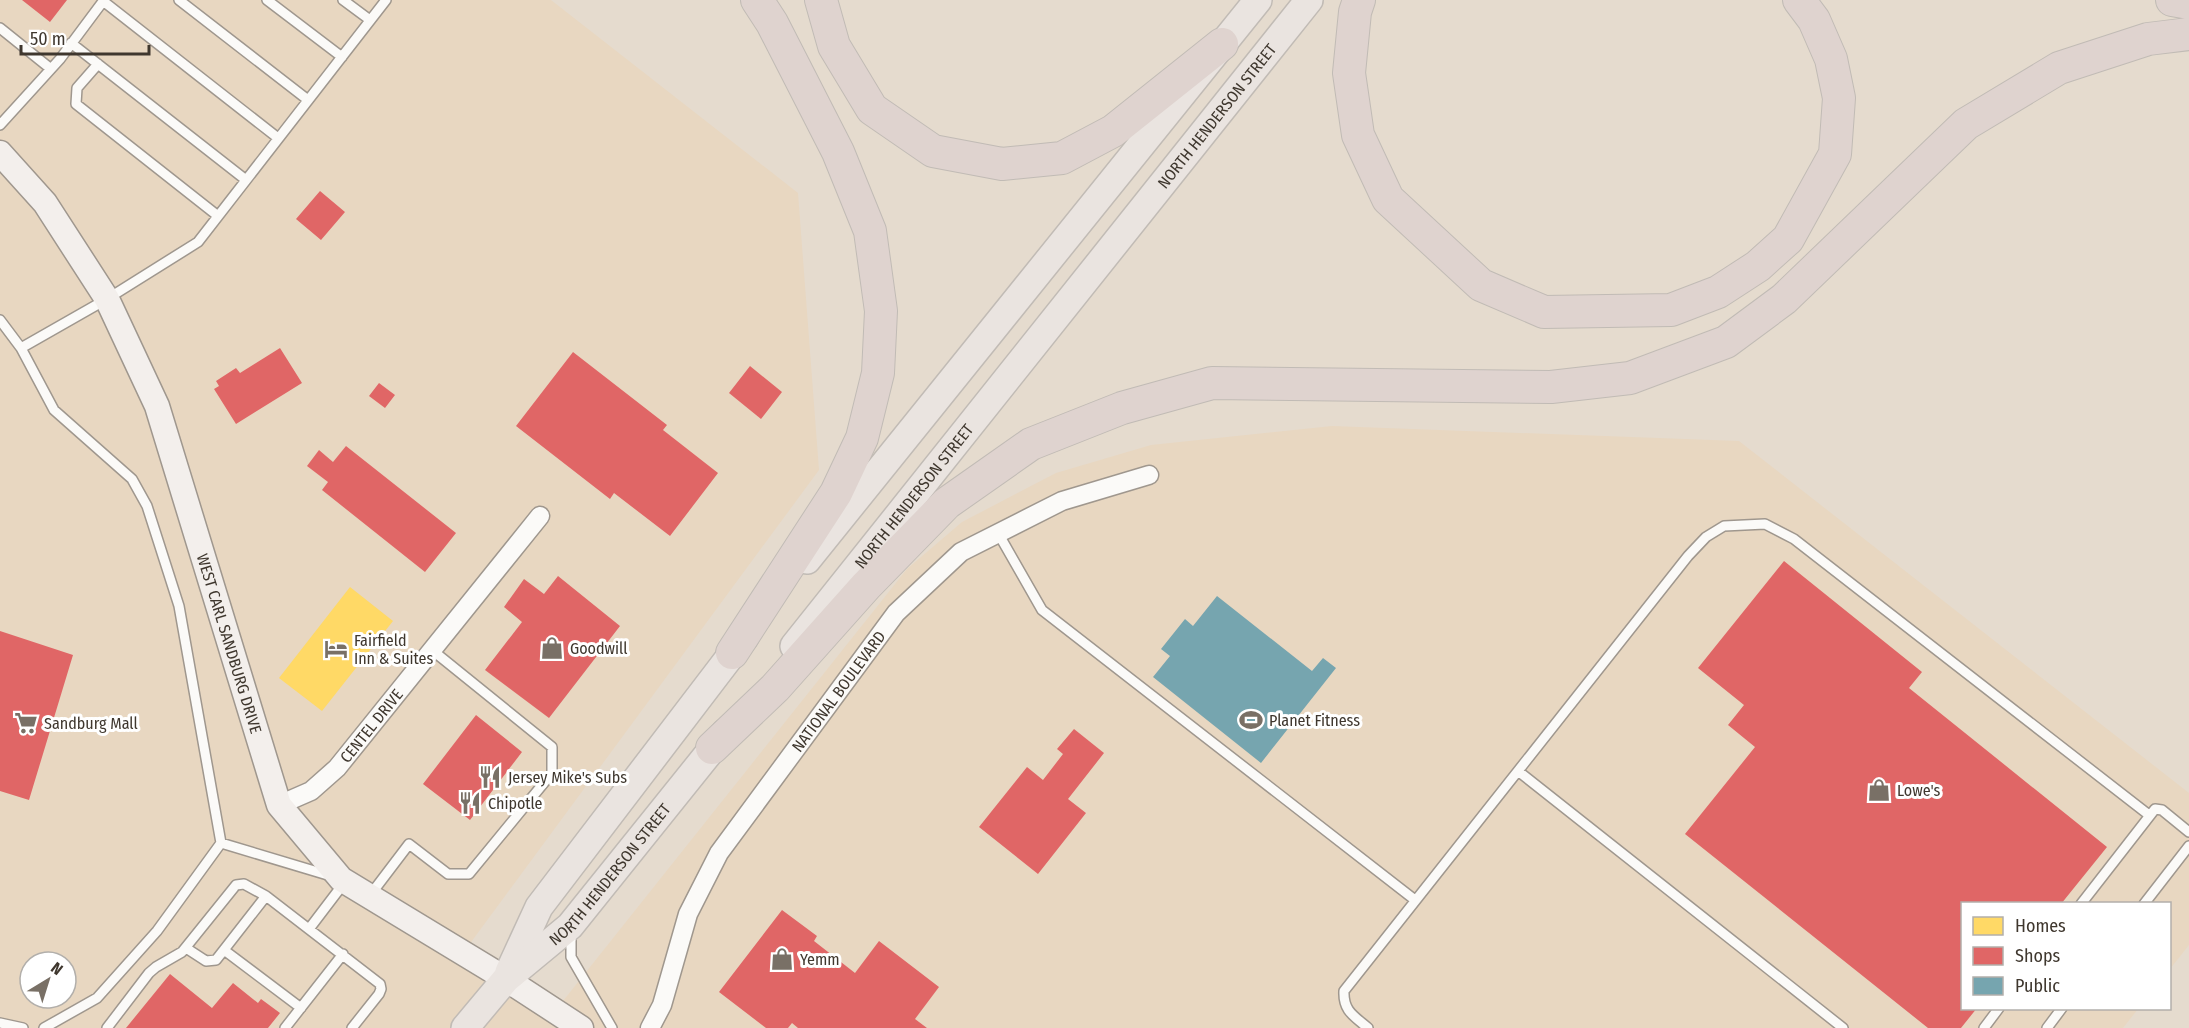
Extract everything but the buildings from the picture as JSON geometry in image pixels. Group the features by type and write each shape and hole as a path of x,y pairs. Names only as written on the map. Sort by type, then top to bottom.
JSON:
{"highway":[{"path":"732,652 836,493 862,438 878,373 881,311 870,231 838,152 772,23 757,0"},
{"path":"821,0 834,46 872,109 933,151 1002,164 1062,158 1113,131 1222,44"},
{"path":"1359,0 1355,12 1349,73 1358,135 1388,199 1481,285 1544,312 1671,310 1718,292 1758,266 1788,239 1835,154 1839,98 1831,59 1814,20 1799,0"},
{"path":"2172,0 2189,3"},
{"path":"712,748 775,688 866,586 947,504 1031,444 1122,408 1212,382 1551,387 1630,378 1726,342 1784,299 1966,124 2059,68 2148,39 2189,34"}],"main road":[{"name":"NORTH HENDERSON STREET","path":"506,979 539,907 732,652 1258,0"},
{"name":"NORTH HENDERSON STREET","path":"465,1028 506,979 570,926 1309,0"}],"street":[{"name":"WEST CARL SANDBURG DRIVE","path":"0,153 45,203 107,299 157,406 279,805 343,880 506,979 580,1028"},
{"name":"NATIONAL BOULEVARD","path":"650,1028 662,1005 688,914 719,853 896,613 961,552 1062,501 1149,476"},
{"name":"CENTEL DRIVE","path":"279,805 311,791 337,768 540,516"}],"lane":[{"path":"0,125 51,69 103,0 278,138"},
{"path":"179,0 308,100"},
{"path":"267,0 342,57"},
{"path":"343,0 370,20"},
{"path":"21,348 107,299 198,242 386,0"},
{"path":"0,28 51,69"},
{"path":"71,43 246,180"},
{"path":"98,64 77,88 76,104 218,216"},
{"path":"0,320 21,348 54,410 132,480 147,506 179,606 221,843 157,931 97,998 44,1028"},
{"path":"1368,1028 1348,1011 1343,1001 1344,991 1681,565 1706,537 1724,526 1766,524 1794,539 2149,815"},
{"path":"998,533 1042,610 1415,900"},
{"path":"369,896 409,844 448,874 469,874 552,773 552,747 432,651"},
{"path":"1518,771 1843,1028"},
{"path":"2081,902 2155,809 2162,810 2189,832"},
{"path":"221,843 343,880 309,929"},
{"path":"2145,902 2189,846"},
{"path":"107,1028 149,973 186,948 236,885 244,884 266,896 380,984 381,989 351,1028"},
{"path":"186,948 206,961 216,960 266,896"},
{"path":"570,926 571,957 612,1028"},
{"path":"224,950 301,1008"},
{"path":"285,1028 344,954"},
{"path":"1984,1028 1998,1010"},
{"path":"2047,1028 2060,1010"},
{"path":"0,1023 23,1028"}],"shaded area":[{"path":"0,0 551,0 798,193 819,470 463,953 555,1011 907,569 962,522 1056,473 1151,445 1332,426 1739,441 2189,793 2189,945 2171,968 2171,902 1961,902 1961,1010 2137,1010 2123,1028 0,1028"}],"place":[{"name":"Goodwill","path":"552,648"},
{"name":"Fairfield Inn & Suites","path":"336,649"},
{"name":"Planet Fitness","path":"1251,720"},
{"name":"Sandburg Mall","path":"26,723"},
{"name":"Jersey Mike's Subs","path":"490,777"},
{"name":"Lowe's","path":"1879,790"},
{"name":"Chipotle","path":"470,803"},
{"name":"Yemm","path":"782,959"}]}
